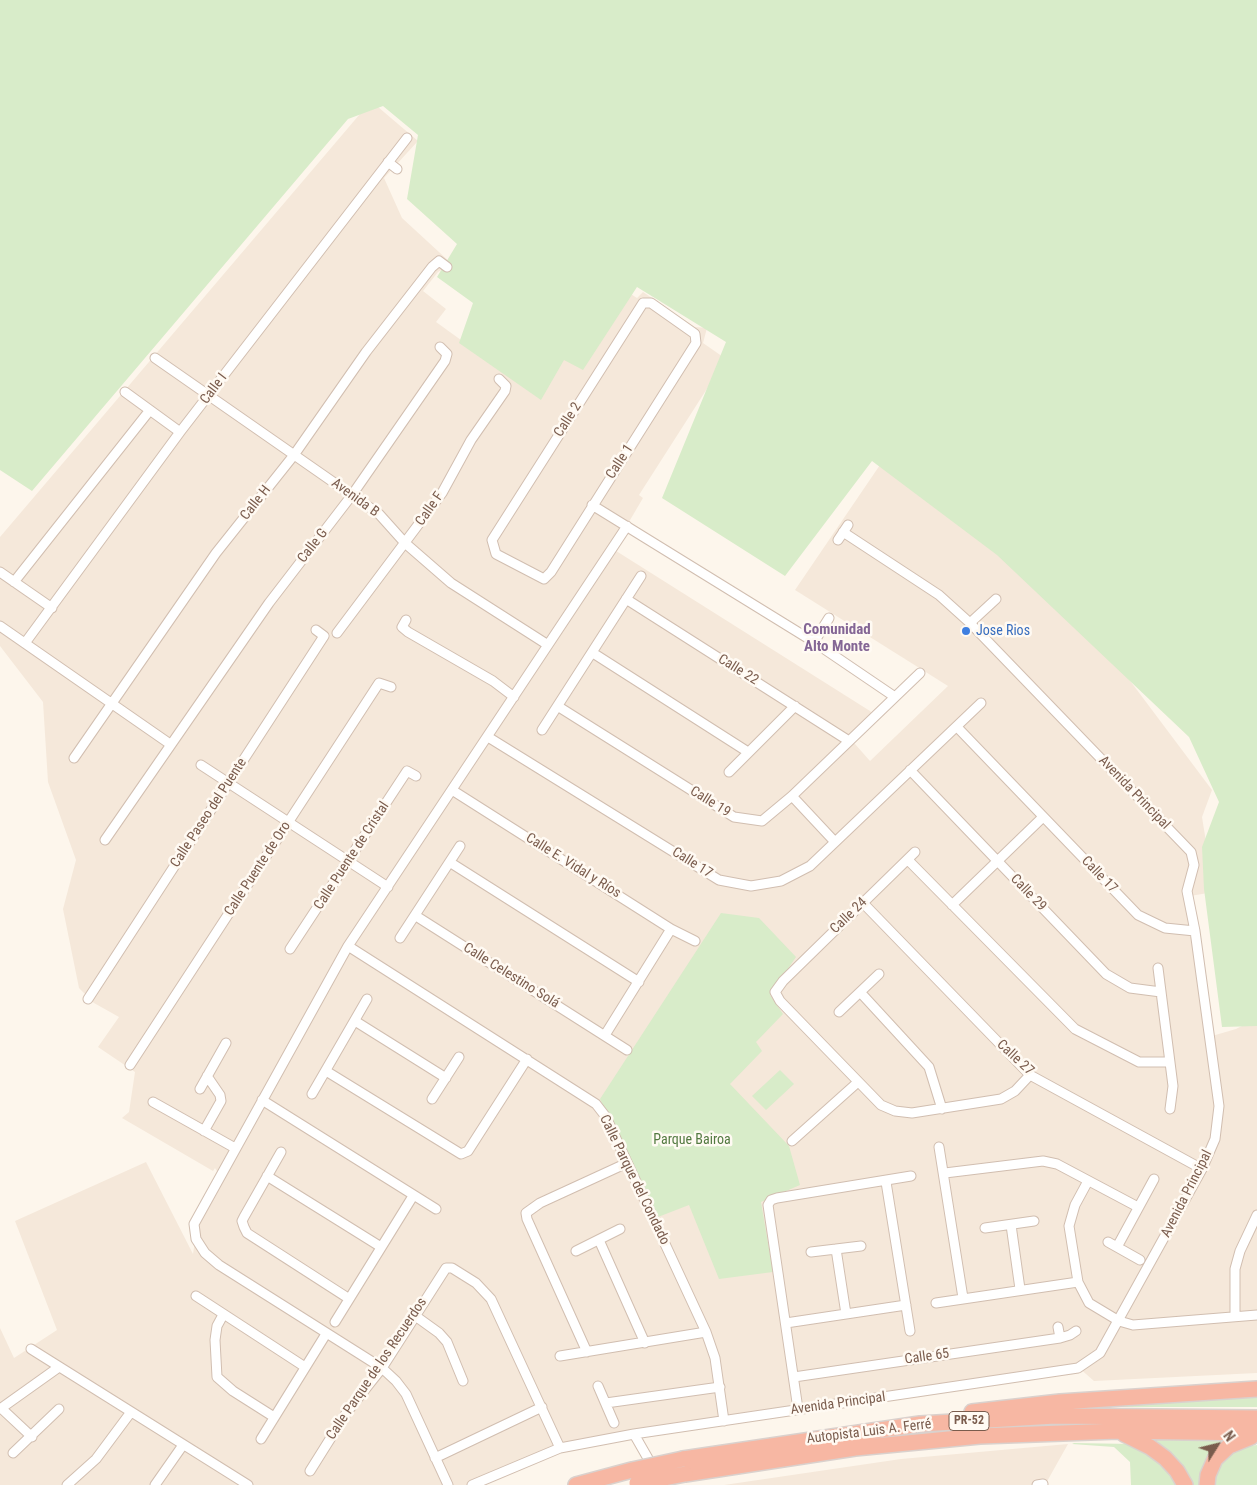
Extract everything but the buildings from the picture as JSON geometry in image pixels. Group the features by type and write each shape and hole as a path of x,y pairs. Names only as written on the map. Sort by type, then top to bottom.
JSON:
{"highway":[{"path":"920,1424 952,1414 1060,1402 1257,1389"},
{"name":"Autopista Luis A. Ferré","path":"576,1485 633,1479 684,1466 920,1424 1055,1416 1257,1418"},
{"path":"1118,1431 1150,1447 1165,1458 1177,1471 1185,1485"},
{"name":"Autopista Luis A. Ferré","path":"684,1466 980,1436 1118,1431 1257,1434"},
{"path":"1207,1485 1211,1465 1222,1451 1238,1441 1257,1434"}],"street":[{"name":"Calle I","path":"25,643 180,432 406,138"},
{"path":"388,162 397,169"},
{"name":"Calle H","path":"74,758 216,554 294,455 366,352 432,267 439,261 448,267"},
{"name":"Calle 2","path":"544,579 496,554 492,540 643,303 651,304 695,334 696,343"},
{"name":"Calle 1","path":"544,579 551,572 696,343"},
{"name":"Calle G","path":"105,840 269,603 352,495 445,361 448,354 440,347"},
{"name":"Avenida B","path":"155,358 379,514 405,543 451,583 548,645"},
{"name":"Calle F","path":"337,633 442,493 471,440 505,391 506,386 499,379"},
{"path":"125,392 180,432"},
{"path":"14,582 150,410"},
{"path":"592,506 636,531 814,642 895,697"},
{"path":"448,1485 406,1394 382,1368 219,1265 205,1253 196,1239 194,1224 348,946 627,526"},
{"name":"Avenida Principal","path":"472,1485 560,1448 634,1434 1078,1368 1100,1353 1119,1321 1202,1168 1214,1138 1219,1106 1195,930 1187,891 1194,864 1191,852 970,623 939,595 843,532"},
{"path":"0,572 52,608"},
{"path":"542,730 641,576"},
{"name":"Calle 22","path":"626,599 849,741"},
{"path":"970,623 996,599"},
{"path":"814,642 828,618"},
{"path":"406,620 402,627 408,632 493,681 514,696"},
{"path":"0,626 170,744"},
{"name":"Calle Paseo del Puente","path":"88,999 324,636 316,630"},
{"path":"593,653 748,752"},
{"name":"Calle 19","path":"558,707 734,817 762,821 792,796 920,673"},
{"name":"Calle Puente de Oro","path":"130,1065 379,683 391,687"},
{"name":"Calle 17","path":"488,737 719,880 751,886 781,881 810,866 980,703"},
{"path":"729,772 795,706"},
{"name":"Calle 17","path":"957,727 1138,915 1165,928 1195,930"},
{"path":"201,765 388,887"},
{"name":"Calle 29","path":"910,770 1106,974 1130,988 1161,992"},
{"name":"Calle Puente de Cristal","path":"290,949 407,771 416,776"},
{"name":"Calle E. Vidal y Ríos","path":"452,790 671,929 695,941"},
{"path":"792,796 835,842"},
{"path":"952,905 1044,817"},
{"path":"400,938 460,846"},
{"name":"Calle 24","path":"915,852 783,980 775,992 780,1001 881,1105 895,1111 912,1113 1001,1099 1015,1091 1030,1075"},
{"path":"908,860 1075,1029 1139,1062 1170,1062"},
{"path":"451,862 639,982"},
{"name":"Calle 27","path":"863,904 1030,1075 1202,1168"},
{"name":"Calle Celestino Solá","path":"416,916 627,1050"},
{"path":"605,1035 671,929"},
{"name":"Calle Parque del Condado","path":"348,946 596,1104 606,1117 706,1332 715,1358 724,1421"},
{"path":"1158,968 1173,1086 1170,1110"},
{"path":"839,1012 879,974"},
{"path":"860,992 929,1067 942,1109"},
{"path":"312,1094 368,999"},
{"path":"355,1021 446,1078"},
{"path":"200,1089 226,1043"},
{"path":"432,1100 459,1057"},
{"path":"326,1071 461,1154 468,1151 527,1059"},
{"path":"204,1130 221,1101 220,1095 207,1076"},
{"path":"792,1141 858,1082"},
{"path":"262,1100 436,1209"},
{"path":"153,1102 236,1148"},
{"path":"939,1147 945,1173 963,1298"},
{"path":"280,1152 242,1221 248,1233 348,1298"},
{"path":"945,1173 1043,1161 1057,1164 1138,1207"},
{"path":"587,1352 526,1213 540,1203 627,1163"},
{"path":"268,1176 381,1247"},
{"path":"798,1409 768,1205 771,1200 886,1182 911,1176"},
{"path":"1117,1247 1154,1179"},
{"path":"1088,1180 1075,1204 1069,1226 1078,1282 1089,1303 1119,1321 1133,1325 1257,1315"},
{"path":"886,1182 910,1331"},
{"path":"335,1322 348,1298 413,1196"},
{"path":"1235,1316 1235,1269 1240,1251 1257,1215"},
{"path":"985,1228 1034,1221"},
{"path":"1011,1225 1020,1289"},
{"path":"576,1251 620,1229"},
{"path":"599,1240 645,1343"},
{"path":"1108,1242 1140,1260"},
{"path":"811,1252 861,1246"},
{"path":"836,1249 846,1314"},
{"name":"Calle Parque de los Recuerdos","path":"310,1471 347,1412 382,1368 414,1315 446,1268 452,1268 476,1283 491,1299 542,1408"},
{"path":"936,1303 1020,1289 1078,1282"},
{"path":"196,1296 222,1315 305,1367"},
{"path":"786,1323 906,1305"},
{"path":"222,1315 217,1326 215,1340 217,1376 233,1391 274,1417"},
{"path":"414,1315 439,1333 447,1342 463,1380"},
{"path":"1058,1326 1060,1338"},
{"name":"Calle 65","path":"794,1377 1060,1338 1070,1335 1076,1330"},
{"path":"560,1356 706,1332"},
{"path":"261,1439 326,1334"},
{"path":"31,1349 183,1445 232,1481 248,1485"},
{"path":"32,1437 1,1408 60,1367"},
{"path":"598,1386 614,1423"},
{"path":"606,1403 720,1387"},
{"path":"435,1458 542,1408 560,1448"},
{"path":"13,1453 32,1437 59,1409"},
{"path":"67,1485 96,1459 131,1412"},
{"path":"634,1434 663,1485"},
{"path":"155,1485 183,1445"}],"shaded area":[{"path":"371,101 418,141 384,178 402,218 452,264 438,272 423,291 446,309 436,322 540,397 597,272 637,298 643,292 695,327 707,328 703,343 726,359 639,495 643,498 613,549 870,711 873,715 846,741 855,744 870,761 948,686 795,590 884,459 1053,578 1212,790 1202,817 1214,892 1190,896 1212,1036 1236,1029 1257,1018 1257,1373 1094,1381 1078,1367 561,1447 468,1485 0,1485 0,1328 14,1358 57,1330 15,1221 146,1162 193,1254 199,1214 220,1176 215,1168 213,1171 122,1118 129,1112 135,1072 98,1047 119,1017 94,1003 79,988 63,909 76,860 48,782 43,702 0,646 0,537"},
{"path":"1068,1444 1045,1485 724,1485 901,1459"}],"green space":[{"path":"0,0 1257,0 1257,1026 1222,1027 1204,889 1202,847 1219,802 1189,737 997,555 872,461 785,576 662,498 726,342 637,287 583,370 564,360 541,400 459,343 473,303 437,277 457,244 407,199 418,135 383,106 348,119 32,491 0,470"},
{"name":"Parque Bairoa","path":"721,913 759,918 796,957 770,995 783,1014 756,1042 762,1051 730,1084 789,1146 800,1185 761,1202 773,1272 719,1279 689,1205 658,1217 600,1099"},
{"path":"780,1070 794,1084 766,1110 752,1096"},
{"path":"1257,1394 1257,1407 1104,1407 1103,1402"},
{"path":"1156,1440 1225,1440 1205,1485 1191,1485"},
{"path":"1072,1444 1132,1444 1157,1458 1179,1485 1131,1485 1130,1462 1114,1447"},
{"path":"1257,1445 1257,1485 1211,1485 1222,1457 1248,1446"}],"place":[{"name":"Jose Rios","path":"966,631"}],"district":[{"name":"Comunidad Alto Monte","path":"837,638"}]}
